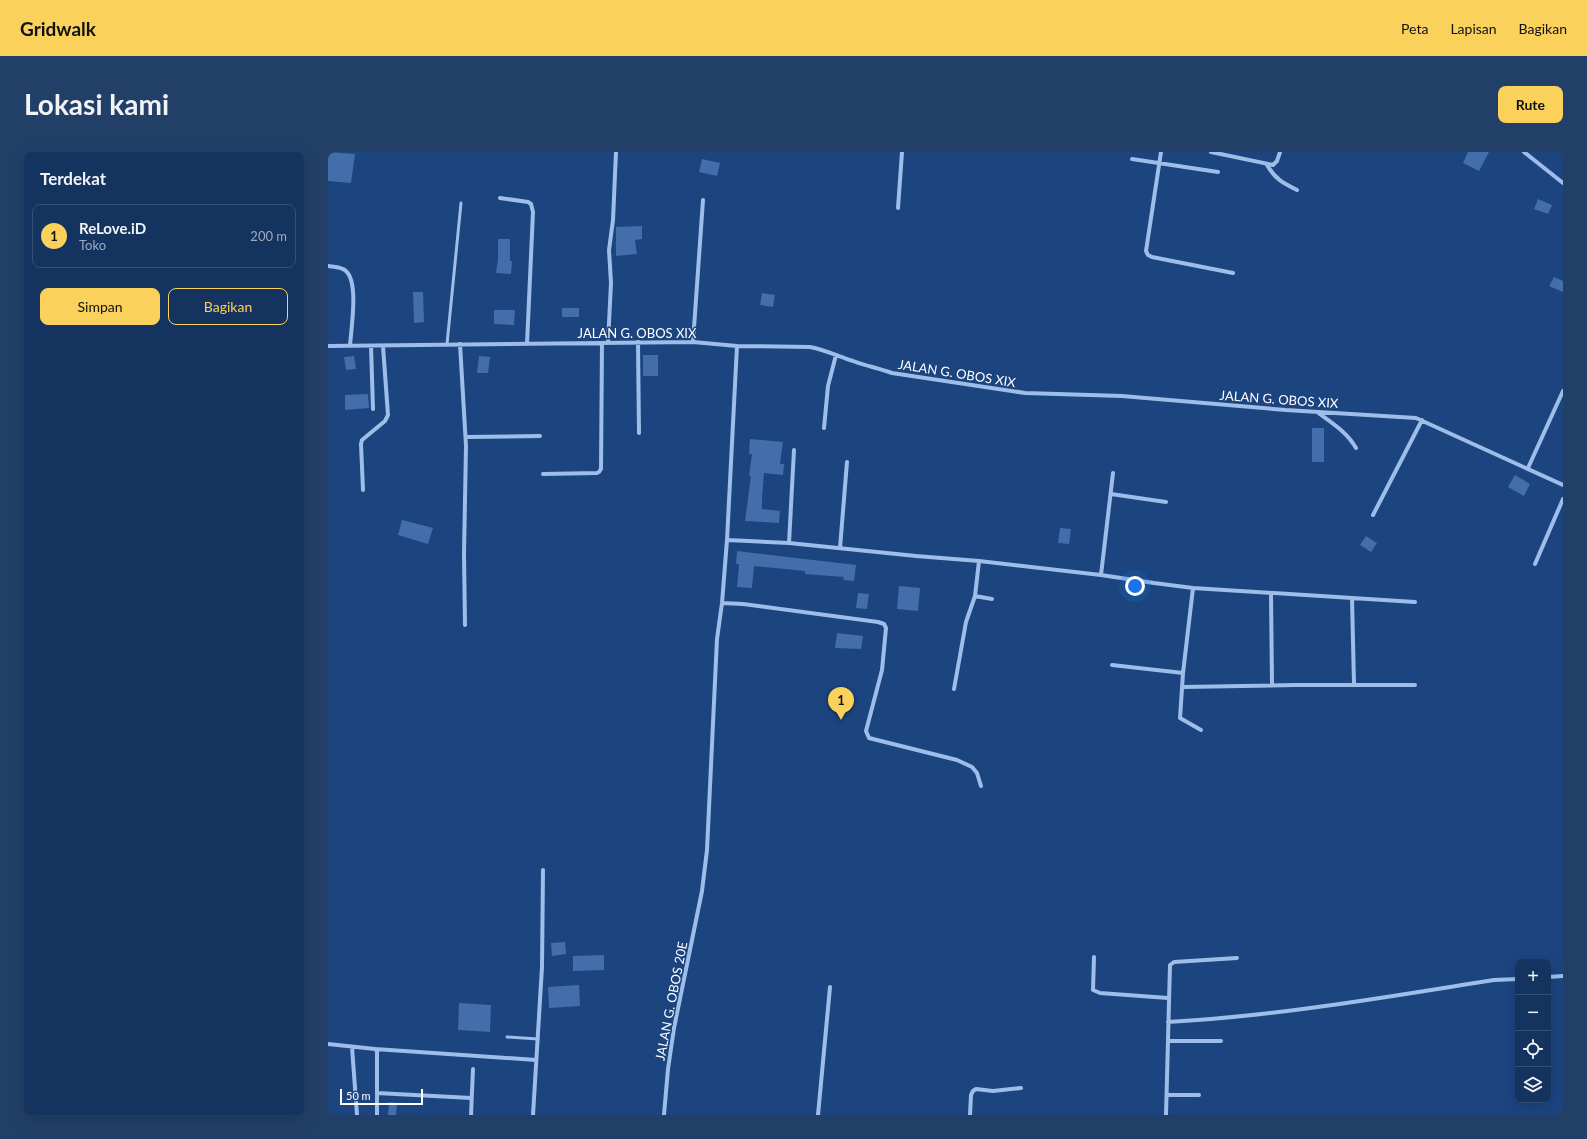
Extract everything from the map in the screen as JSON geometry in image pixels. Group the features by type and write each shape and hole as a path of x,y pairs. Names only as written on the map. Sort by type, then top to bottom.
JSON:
{"street":[{"path":"608,343 612,283 609,250 613,220 616,152"},
{"path":"898,208 902,152"},
{"path":"1161,152 1146,251 1148,255 1152,258 1233,273"},
{"path":"1211,152 1267,165 1273,165 1277,161 1280,152"},
{"path":"1524,152 1563,183"},
{"path":"1132,159 1218,172"},
{"path":"1267,165 1272,175 1280,182 1297,190"},
{"path":"500,198 528,202 531,204 533,212 527,344"},
{"path":"693,342 703,200"},
{"path":"328,266 343,269 347,272 353,288 350,346"},
{"path":"638,342 639,433"},
{"name":"JALAN G. OBOS XIX","path":"328,346 693,342 737,346 810,347 822,349 892,374 1019,393 1122,396 1317,412 1408,417 1422,420 1563,484"},
{"path":"543,474 600,472 602,343"},
{"path":"460,344 466,437 464,554 465,625"},
{"path":"371,346 372,409"},
{"path":"363,490 362,440 385,421 388,415 383,346"},
{"name":"JALAN G. OBOS 20E","path":"664,1115 668,1068 674,1028 702,891 710,809 717,639 722,603 727,540 737,346"},
{"path":"824,428 828,386 836,355"},
{"path":"1528,468 1563,392"},
{"path":"1317,412 1343,431 1350,438 1356,448"},
{"path":"1373,515 1422,420"},
{"path":"466,437 540,436"},
{"path":"789,543 794,450"},
{"path":"840,548 847,462"},
{"path":"1101,575 1113,473"},
{"path":"1111,494 1166,502"},
{"path":"1535,564 1563,499"},
{"path":"727,540 789,543 979,561 1101,575 1193,588 1415,602"},
{"path":"954,689 966,622 975,596 979,561"},
{"path":"1193,588 1183,673 1180,718 1201,730"},
{"path":"1271,593 1272,685"},
{"path":"975,596 992,599"},
{"path":"1352,598 1354,684"},
{"path":"722,603 857,619 884,624 886,628 882,670 866,735 869,738 962,762 972,767 977,772 981,786"},
{"path":"1112,665 1183,673"},
{"path":"1183,687 1354,684 1415,685"},
{"path":"533,1115 542,967 543,870"},
{"path":"1094,957 1093,990 1095,992 1168,998"},
{"path":"1166,1115 1168,998 1169,968 1171,963 1237,958"},
{"path":"1551,977 1563,976"},
{"path":"1168,1022 1213,1020 1305,1009 1494,980 1515,979"},
{"path":"818,1115 830,987"},
{"path":"1168,1041 1221,1041"},
{"path":"328,1044 375,1049 536,1060"},
{"path":"352,1046 357,1115"},
{"path":"375,1049 378,1057 377,1115"},
{"path":"471,1115 473,1069"},
{"path":"970,1115 971,1094 976,1089 993,1091 1021,1088"},
{"path":"377,1093 471,1098"},
{"path":"1167,1095 1199,1095"}],"lane":[{"path":"447,344 461,203"},
{"path":"507,1037 538,1040"}],"building":[{"path":"328,152 355,154 351,183 328,181"},
{"path":"1468,152 1489,152 1479,171 1463,163"},
{"path":"702,159 720,163 717,176 699,172"},
{"path":"1538,199 1552,205 1548,214 1534,209"},
{"path":"642,226 642,239 635,240 637,254 616,256 616,227"},
{"path":"498,239 510,239 510,261 512,261 511,274 496,273 498,260"},
{"path":"1554,277 1563,281 1563,292 1549,286"},
{"path":"413,292 423,292 424,322 414,323"},
{"path":"762,293 775,295 773,307 760,305"},
{"path":"562,308 579,308 579,317 562,317"},
{"path":"494,310 515,310 514,325 494,324"},
{"path":"643,355 658,355 658,376 643,376"},
{"path":"354,356 356,369 346,370 344,357"},
{"path":"479,356 490,357 488,373 477,373"},
{"path":"368,394 369,408 345,410 345,395"},
{"path":"1312,428 1324,428 1324,462 1312,462"},
{"path":"750,439 783,442 780,464 784,464 783,475 764,473 762,497 762,509 780,511 779,523 745,521 751,476 749,476 752,454 749,454"},
{"path":"1515,475 1530,484 1524,496 1508,487"},
{"path":"402,520 433,528 428,544 398,535"},
{"path":"1060,528 1071,529 1069,544 1058,543"},
{"path":"1366,536 1377,543 1371,552 1360,545"},
{"path":"737,551 856,565 854,581 843,580 844,577 805,574 805,571 754,566 752,588 737,587 739,564 736,564"},
{"path":"899,586 920,588 918,611 897,609"},
{"path":"858,593 869,594 867,609 856,608"},
{"path":"837,633 863,636 861,649 835,648"},
{"path":"565,942 566,954 552,956 551,943"},
{"path":"604,955 604,970 573,971 573,956"},
{"path":"579,985 580,1006 549,1008 548,987"},
{"path":"459,1003 491,1005 490,1032 458,1030"},
{"path":"389,1102 397,1103 396,1115 388,1115"}],"place":[{"name":"ReLove.iD","path":"841,720"}]}
